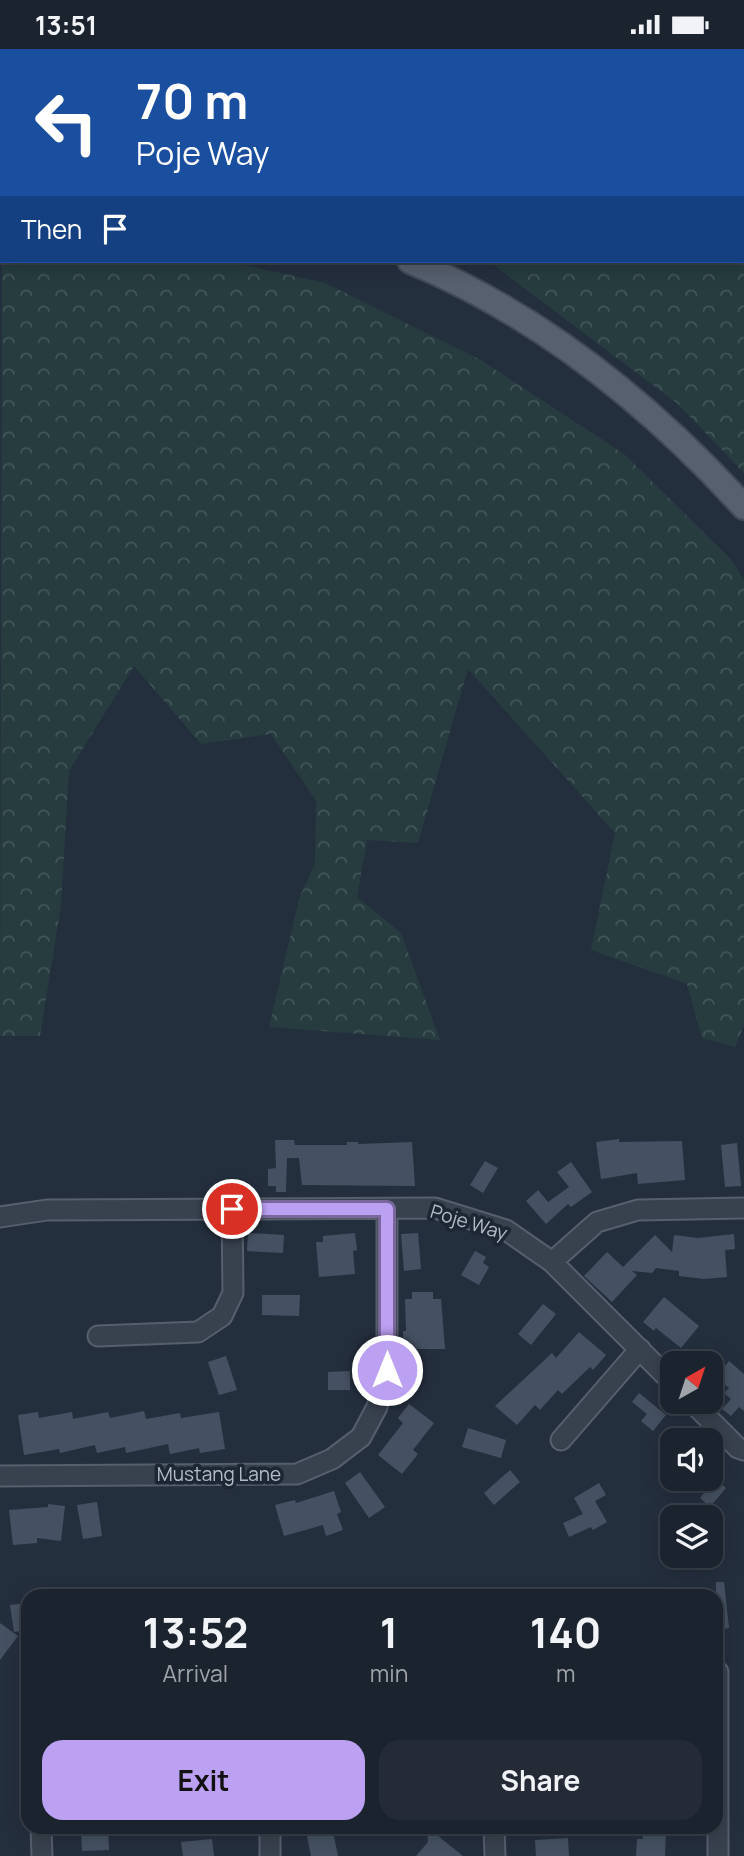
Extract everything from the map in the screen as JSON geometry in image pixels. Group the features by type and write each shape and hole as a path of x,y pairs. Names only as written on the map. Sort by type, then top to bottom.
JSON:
{"main road":[{"path":"414,263 507,308 578,356 644,407 702,462 744,507"}],"street":[{"name":"Poje Way","path":"0,1217 47,1210 436,1208 506,1230 552,1262 660,1370"},
{"path":"552,1262 597,1222 638,1210 744,1208"},
{"path":"98,1336 198,1332 222,1316 233,1293 232,1209"},
{"name":"Mustang Lane","path":"0,1476 297,1474 332,1459 361,1437 377,1407 387,1370 387,1209"},
{"path":"561,1440 640,1349"},
{"path":"704,1414 738,1448 744,1450"},
{"path":"41,1834 42,1856"},
{"path":"270,1834 270,1856"},
{"path":"494,1834 495,1856"},
{"path":"718,1834 718,1856"}],"green space":[{"path":"2,263 237,263 325,283 479,359 624,454 731,559 744,580 744,1025 735,1047 702,1038 687,984 591,950 615,833 468,669 418,843 367,840 357,897 401,933 440,1040 269,1027 299,899 315,863 316,801 271,734 201,744 134,666 69,771 61,905 40,1036 0,1036"},
{"path":"491,263 744,263 744,473 678,404"}],"building":[{"path":"619,1139 619,1142 682,1141 685,1180 638,1184 637,1173 601,1179 596,1142"},
{"path":"275,1140 294,1140 295,1145 412,1142 415,1186 302,1185 299,1158 287,1158 286,1192 276,1192 276,1186 268,1186 268,1169 276,1168"},
{"path":"737,1143 741,1186 725,1187 721,1145"},
{"path":"485,1161 498,1168 483,1193 470,1185"},
{"path":"571,1162 592,1192 571,1207 568,1204 546,1224 526,1201 538,1190 548,1202 569,1187 557,1172"},
{"path":"248,1233 284,1235 283,1253 247,1251"},
{"path":"355,1233 355,1274 319,1277 316,1242 323,1242 323,1236"},
{"path":"418,1233 421,1269 404,1271 401,1234"},
{"path":"734,1234 735,1249 725,1250 727,1277 704,1279 679,1276 679,1271 656,1268 652,1273 632,1271 637,1275 612,1302 584,1276 607,1252 623,1267 655,1235 672,1252 674,1235 698,1238"},
{"path":"475,1251 486,1257 483,1263 489,1267 479,1285 461,1275"},
{"path":"412,1292 433,1292 433,1299 441,1299 445,1349 403,1349 403,1331 406,1331 405,1299 412,1299"},
{"path":"262,1295 300,1295 299,1316 262,1315"},
{"path":"664,1297 699,1326 681,1348 656,1328 654,1331 643,1322"},
{"path":"543,1304 556,1314 531,1345 518,1334"},
{"path":"579,1332 606,1355 593,1370 590,1367 562,1394 558,1390 540,1410 535,1405 517,1425 495,1406 552,1353 556,1358"},
{"path":"226,1356 237,1390 219,1395 208,1362"},
{"path":"729,1361 744,1374 744,1411 739,1407 731,1416 723,1410 731,1399 724,1393 729,1388 723,1383 723,1369"},
{"path":"350,1371 350,1390 328,1390 328,1372"},
{"path":"639,1393 660,1410 660,1414 666,1415 653,1431 641,1421 647,1414 632,1402"},
{"path":"409,1404 434,1423 413,1450 418,1454 402,1474 378,1455 403,1423 398,1418"},
{"path":"144,1411 146,1419 180,1413 181,1418 219,1412 225,1449 200,1453 199,1448 170,1454 168,1444 126,1453 125,1447 97,1453 95,1445 60,1453 59,1449 24,1455 18,1415 38,1412 39,1418 72,1412 73,1419 108,1412 110,1418"},
{"path":"468,1428 506,1440 501,1458 462,1447"},
{"path":"510,1470 520,1482 494,1505 484,1493"},
{"path":"360,1472 385,1507 369,1518 345,1483"},
{"path":"599,1483 606,1495 595,1501 607,1522 593,1530 591,1527 569,1537 563,1523 583,1514 574,1498"},
{"path":"723,1486 726,1488 712,1505 700,1498 706,1491 723,1491"},
{"path":"334,1491 341,1512 337,1514 343,1530 326,1536 323,1525 284,1536 275,1505 295,1500 296,1503"},
{"path":"97,1502 102,1536 83,1539 77,1505"},
{"path":"48,1504 65,1506 61,1541 37,1538 37,1543 13,1545 9,1510 48,1507"},
{"path":"716,1582 724,1582 729,1628 723,1629 723,1589 716,1589"},
{"path":"21,1604 21,1631 14,1632 10,1605"},
{"path":"0,1623 18,1636 0,1660"},
{"path":"81,1834 108,1834 109,1850 82,1851"},
{"path":"307,1834 333,1834 338,1856 311,1856"},
{"path":"427,1834 436,1834 463,1856 416,1856 428,1842"},
{"path":"643,1834 666,1834 665,1856 636,1856 637,1839 643,1839"},
{"path":"568,1838 569,1856 536,1856 535,1840"},
{"path":"212,1839 214,1856 183,1856 181,1842"}],"route":[{"path":"232,1209 387,1209 387,1370"}]}
